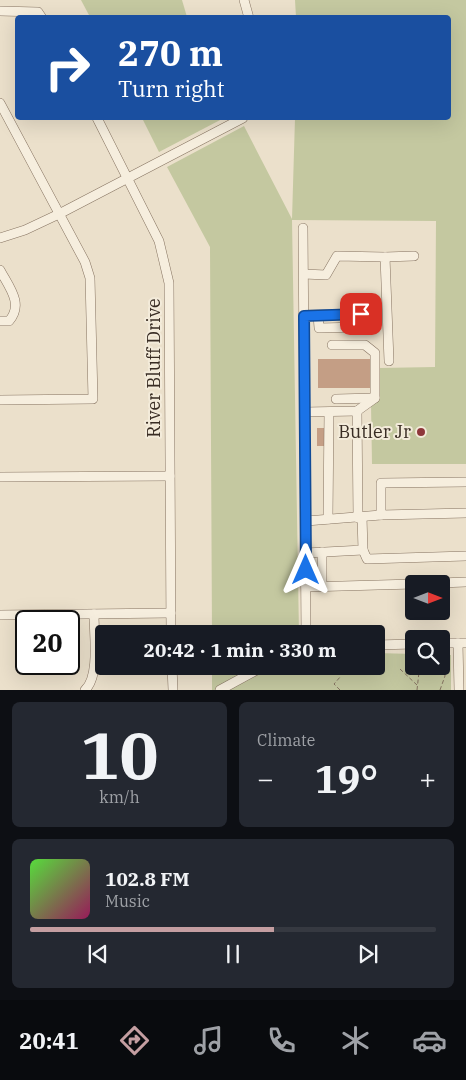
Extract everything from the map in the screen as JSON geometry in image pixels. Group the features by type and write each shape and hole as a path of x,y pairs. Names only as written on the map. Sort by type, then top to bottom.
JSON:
{"street":[{"path":"244,0 248,15"},
{"path":"0,11 38,12 40,15"},
{"path":"0,103 59,214 90,278 93,399 0,400"},
{"name":"River Bluff Drive","path":"98,120 159,241 169,283 171,625"},
{"path":"0,238 24,230 59,214 239,120"},
{"path":"303,228 306,625"},
{"path":"304,274 326,275 336,256 414,256"},
{"path":"385,257 389,361"},
{"path":"0,270 17,303 16,313 4,321"},
{"path":"304,316 318,315 361,314 361,327 319,328 318,315"},
{"path":"332,346 365,345 375,353 375,398"},
{"path":"305,412 357,411 375,398"},
{"path":"336,399 375,398"},
{"path":"357,411 360,518 363,550 367,559 466,556"},
{"path":"328,412 328,519"},
{"path":"0,477 170,476"},
{"path":"381,515 381,483 466,482"},
{"path":"306,520 360,518 381,515 466,513"},
{"path":"306,553 363,550"},
{"path":"322,552 322,586"},
{"path":"450,583 466,582"},
{"path":"306,587 405,584"},
{"path":"0,615 171,613"},
{"path":"85,690 90,685 94,674 94,614"},
{"path":"459,690 462,643"},
{"path":"385,645 405,644"},
{"path":"172,675 173,690"},
{"path":"220,690 248,675"}],"path":[{"path":"400,669 417,685"},
{"path":"417,690 419,675"},
{"path":"440,690 444,675"},
{"path":"340,690 334,684 341,676"}],"green space":[{"path":"81,0 182,0 186,15 89,15"},
{"path":"295,0 466,0 466,464 372,464 371,404 379,400 379,368 435,367 436,221 292,220 299,625 212,625 210,247 167,167 244,126 292,219 295,120 451,120 451,15 296,15"},
{"path":"143,120 220,120 159,152"},
{"path":"385,653 405,654 405,675 450,675 451,655 451,690 212,690 212,675 385,675"}],"building":[{"path":"318,359 370,359 370,388 318,388"},
{"path":"317,428 324,428 324,446 317,446"}],"place":[{"name":"Butler Jr","path":"421,432"}],"route":[{"path":"306,570 304,316 361,314"}]}
